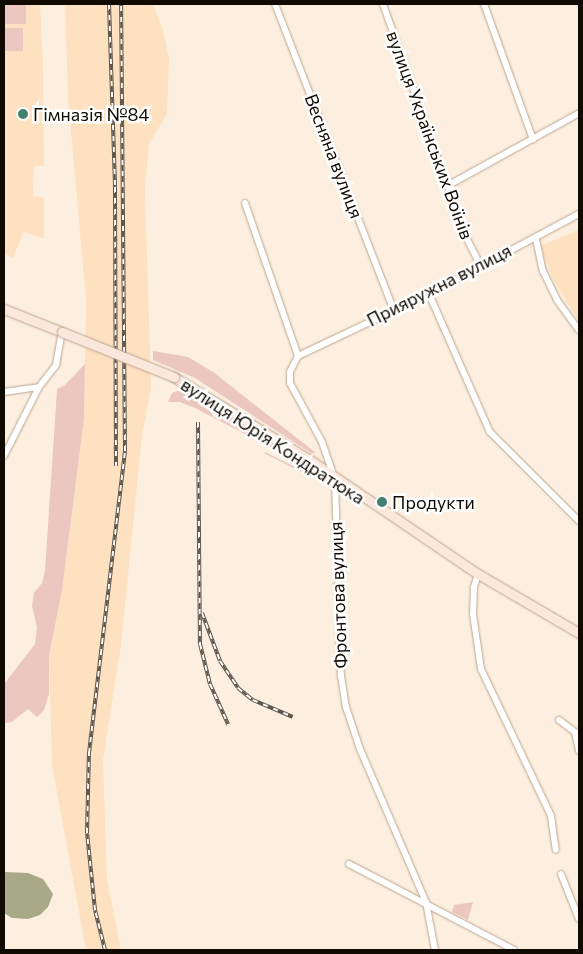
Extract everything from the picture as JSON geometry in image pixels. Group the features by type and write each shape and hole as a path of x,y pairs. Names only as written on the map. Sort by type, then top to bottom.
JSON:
{"street":[{"name":"Весняна вулиця","path":"276,4 393,309"},
{"name":"вулиця Українських Воїнів","path":"383,4 447,186 480,264"},
{"path":"484,4 533,139"},
{"path":"447,186 579,113"},
{"path":"246,203 298,356"},
{"name":"Прияружна вулиця","path":"298,356 473,272 480,264 536,239 579,214"},
{"path":"536,239 542,270 557,300 579,330"},
{"path":"429,294 490,432 579,521"},
{"name":"вулиця Юрія Кондратюка","path":"4,309 174,377 248,421 478,574 579,633"},
{"path":"4,456 39,387 56,365 62,332"},
{"name":"Фронтова вулиця","path":"298,356 290,372 290,383 322,442 335,479 341,676 346,706 360,749 426,902 435,950"},
{"path":"4,392 39,387"},
{"path":"478,574 474,587 474,614 481,668 551,816 556,850"},
{"path":"559,720 575,732 579,750"},
{"path":"349,864 426,902 514,950"},
{"path":"561,874 579,919"}],"shaded area":[{"name":"Гімназія №84","path":"4,4 40,4 43,63 44,166 34,166 33,196 44,197 44,239 24,232 13,258 4,254"},
{"path":"4,4 26,4 26,24 4,24"},
{"path":"65,4 153,4 163,30 169,59 167,114 149,144 145,188 151,388 142,435 121,645 103,760 107,879 121,950 86,950 52,765 49,656 62,590 84,419 86,299 68,98"},
{"path":"4,28 23,28 23,51 4,51"},
{"path":"579,230 579,322 553,279 540,246"},
{"path":"153,351 188,357 213,372 316,453 311,453 195,378 153,360"},
{"path":"85,364 84,419 62,590 49,656 49,694 44,710 37,717 28,709 12,722 6,723 4,721 4,684 35,644 37,627 32,606 34,593 42,583 45,571 57,389 65,385"},
{"path":"179,390 265,438 310,468 195,408 180,402 168,402 172,393"},
{"path":"264,453 303,471 305,474"},
{"path":"4,872 28,873 43,879 53,894 48,907 40,915 28,919 12,918 4,913"},
{"path":"473,902 468,920 452,912 454,905"}],"railway":[{"path":"109,4 115,187 116,466"},
{"path":"105,950 95,910 87,833 89,753 125,451 121,4"},
{"path":"198,422 200,644 210,684 228,724"},
{"path":"202,613 220,661 238,688 253,700 293,717"}],"place":[{"name":"Гімназія №84","path":"23,114"},
{"name":"Продукти","path":"382,502"}]}
